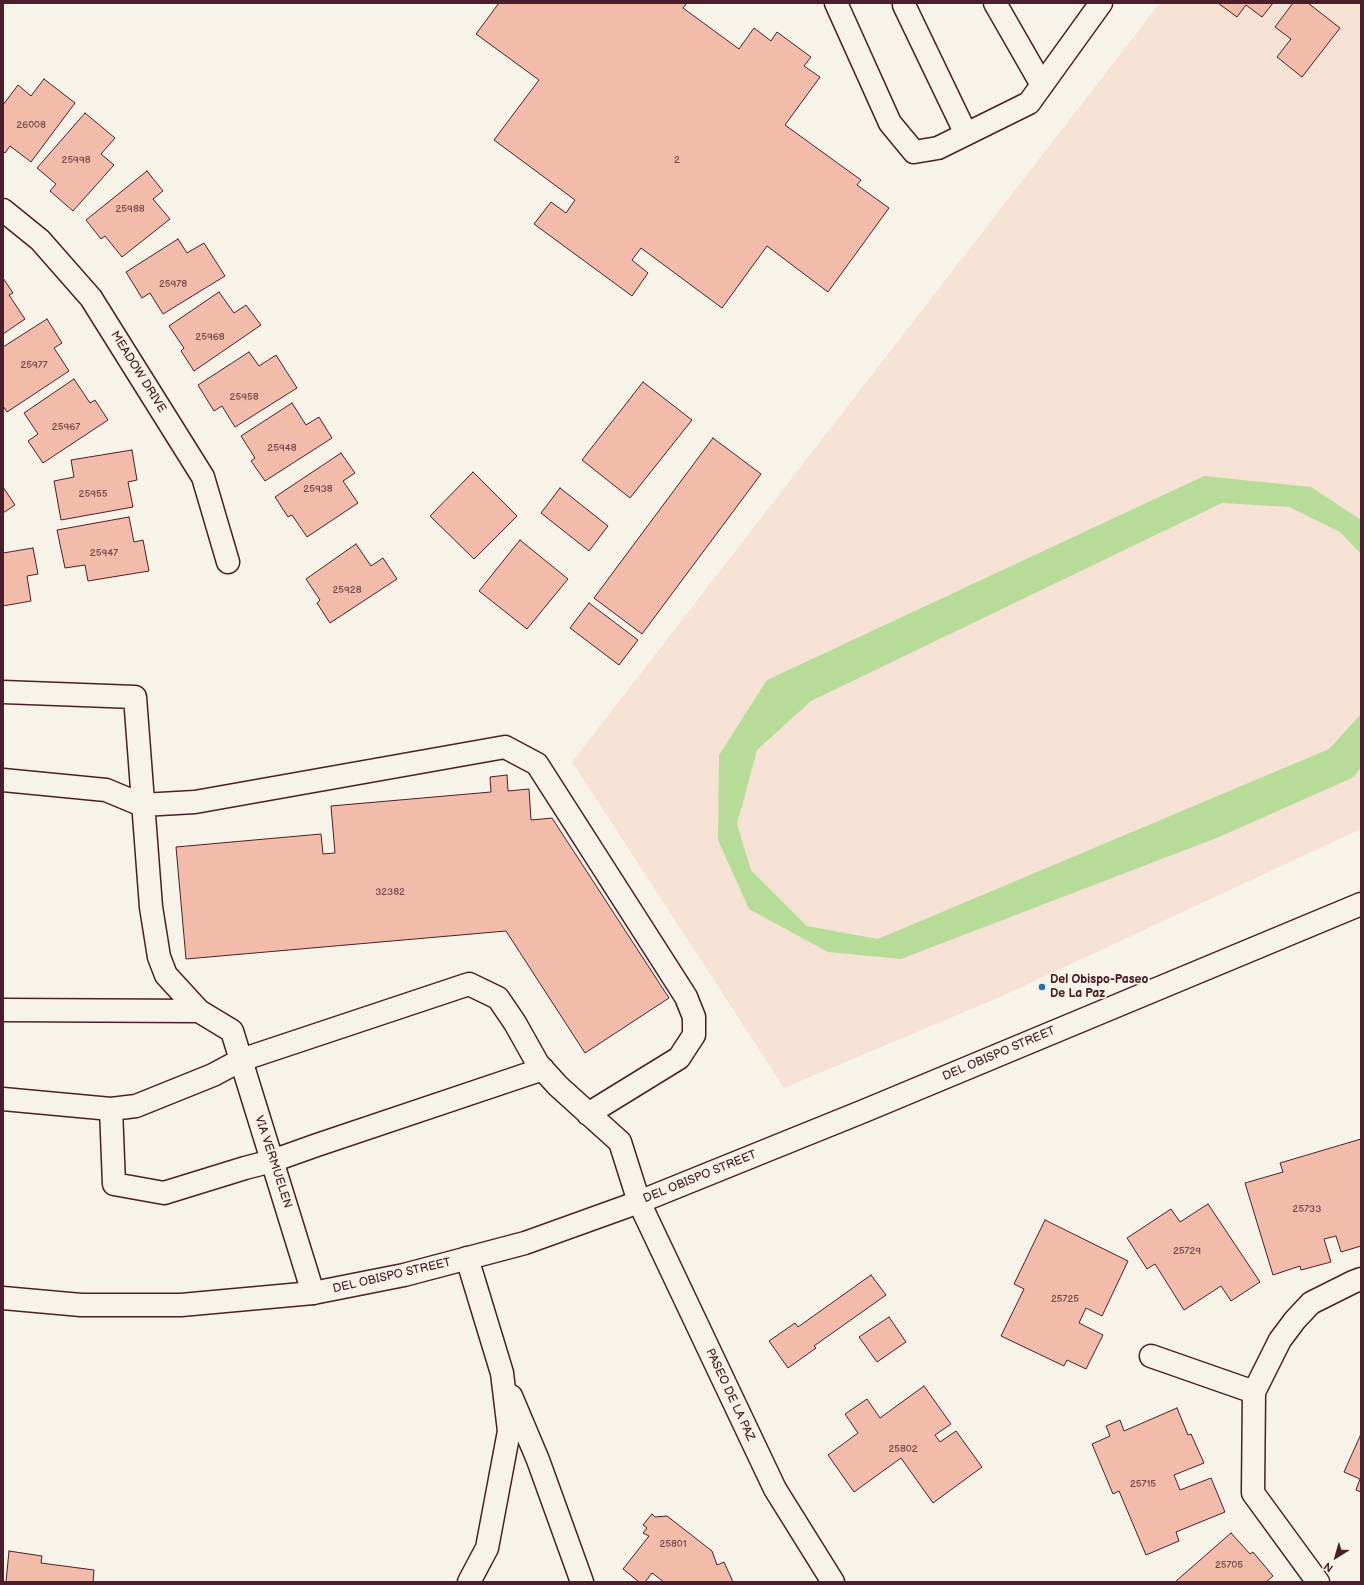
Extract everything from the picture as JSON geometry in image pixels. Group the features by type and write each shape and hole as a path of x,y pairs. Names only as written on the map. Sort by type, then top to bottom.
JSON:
{"street":[{"path":"836,3 890,123 914,152 938,148 1029,103 1101,3"},
{"path":"905,3 904,4 966,134"},
{"path":"995,3 1042,85"},
{"name":"MEADOW DRIVE","path":"3,210 40,240 91,298 203,477 228,562"},
{"path":"3,692 135,697 142,805 151,907 159,957 166,975 199,1011"},
{"path":"3,780 106,790 142,805 195,802 505,747 537,764 686,997 694,1017 694,1035 679,1058 588,1114"},
{"name":"DEL OBISPO STREET","path":"3,1298 81,1305 181,1305 313,1293 404,1275 525,1243 639,1202 856,1114 1361,904"},
{"name":"PASEO DE LA PAZ","path":"3,1099 111,1109 136,1106 213,1075 241,1060 469,984 498,998 538,1064 558,1086 620,1142 639,1202 774,1489 833,1582"},
{"path":"3,1010 199,1011"},
{"name":"VIA VERMUELEN","path":"199,1011 232,1030 313,1293"},
{"path":"111,1109 114,1184 164,1193 272,1161 543,1069"},
{"path":"467,1258 502,1373 538,1460 582,1582"},
{"path":"1318,1582 1253,1493 1254,1392 1280,1340 1294,1320 1311,1303 1361,1279"},
{"path":"1151,1356 1254,1392"},
{"path":"469,1582 487,1548 508,1431 502,1373"}],"shaded area":[{"path":"1160,3 1361,3 1361,829 1000,997 784,1088 572,762"}],"green space":[{"path":"1204,476 1311,487 1361,520 1361,554 1340,532 1289,507 1222,503 811,701 757,750 737,824 751,870 807,926 878,939 1329,749 1361,714 1361,767 1354,777 1219,837 901,959 828,952 749,909 718,840 719,755 767,680"}],"building":[{"path":"499,3 687,3 683,8 739,49 754,28 771,41 777,32 811,57 804,66 820,77 785,125 861,180 857,185 889,208 828,292 767,246 722,308 641,248 632,260 648,273 632,296 534,224 551,202 566,213 575,200 494,140 539,80 476,34"},
{"path":"1218,3 1273,3 1262,17 1246,5 1237,17"},
{"path":"1293,3 1308,3 1340,28 1302,77 1277,57 1291,39 1275,27"},
{"path":"44,79 75,103 31,162 10,146 5,153 3,151 3,105 18,85 31,96"},
{"path":"85,113 115,138 101,154 114,165 73,211 50,191 56,184 37,168"},
{"path":"147,171 163,191 153,199 170,219 122,257 105,236 101,239 86,220"},
{"path":"178,239 187,253 204,243 225,276 163,314 150,293 142,298 126,272"},
{"path":"3,278 13,293 9,295 25,319 3,334"},
{"path":"219,292 234,313 246,305 261,325 194,371 181,351 184,348 169,326"},
{"path":"47,319 62,343 54,348 69,371 7,412 3,406 3,347"},
{"path":"249,352 259,366 276,355 297,388 235,427 222,406 214,411 198,385"},
{"path":"74,379 90,403 95,400 108,420 43,463 28,441 38,434 24,413"},
{"path":"643,382 692,420 630,498 582,460"},
{"path":"292,403 306,425 319,417 332,438 265,481 251,461 255,458 241,436"},
{"path":"713,438 761,474 642,634 594,598"},
{"path":"132,450 137,480 128,482 133,507 61,520 54,481 74,477 71,460"},
{"path":"341,453 355,473 343,481 358,503 307,537 292,515 288,517 275,497"},
{"path":"473,472 517,516 474,559 430,516"},
{"path":"3,487 15,505 3,513"},
{"path":"560,488 608,526 589,551 541,513"},
{"path":"129,517 134,542 143,540 149,571 88,581 85,565 65,568 57,530"},
{"path":"520,540 568,579 527,629 479,591"},
{"path":"356,544 371,566 383,558 397,579 330,623 317,603 320,600 306,579"},
{"path":"33,548 38,574 27,576 31,601 3,606 3,553"},
{"path":"589,603 638,640 619,665 570,628"},
{"path":"507,775 508,791 529,789 531,820 552,818 669,998 585,1053 506,931 186,959 176,847 321,834 323,854 335,853 331,806 491,792 490,777"},
{"path":"1361,1139 1361,1246 1341,1252 1336,1236 1324,1239 1331,1262 1301,1270 1300,1266 1273,1275 1245,1183 1283,1172 1280,1163"},
{"path":"1208,1204 1260,1282 1231,1301 1221,1286 1184,1310 1155,1264 1147,1269 1127,1238 1171,1209 1180,1222"},
{"path":"1045,1220 1128,1261 1102,1316 1086,1308 1079,1323 1103,1335 1086,1369 1067,1360 1064,1366 1001,1336 1024,1289 1014,1284"},
{"path":"871,1275 886,1295 814,1346 816,1348 788,1368 769,1341 795,1323 798,1327"},
{"path":"889,1317 906,1342 877,1362 859,1337"},
{"path":"924,1386 951,1424 935,1435 940,1442 956,1431 982,1467 933,1503 901,1458 854,1492 828,1455 858,1433 845,1414 867,1399 880,1418"},
{"path":"1177,1408 1188,1435 1191,1434 1204,1463 1174,1475 1180,1490 1211,1478 1225,1512 1176,1532 1179,1541 1146,1555 1119,1491 1113,1494 1092,1444 1110,1436 1106,1426 1120,1420 1124,1431"},
{"path":"1361,1434 1361,1492 1356,1490 1360,1479 1344,1472"},
{"path":"652,1514 655,1517 667,1516 712,1551 717,1565 724,1562 733,1582 664,1582 652,1573 645,1582 639,1582 623,1569 649,1536 643,1533 647,1528 643,1525"},
{"path":"1231,1533 1250,1554 1253,1552 1273,1576 1266,1582 1175,1582"},
{"path":"9,1551 42,1556 41,1563 94,1570 93,1582 6,1582"}],"place":[{"name":"Del Obispo-Paseo De La Paz","path":"1042,987"}]}
